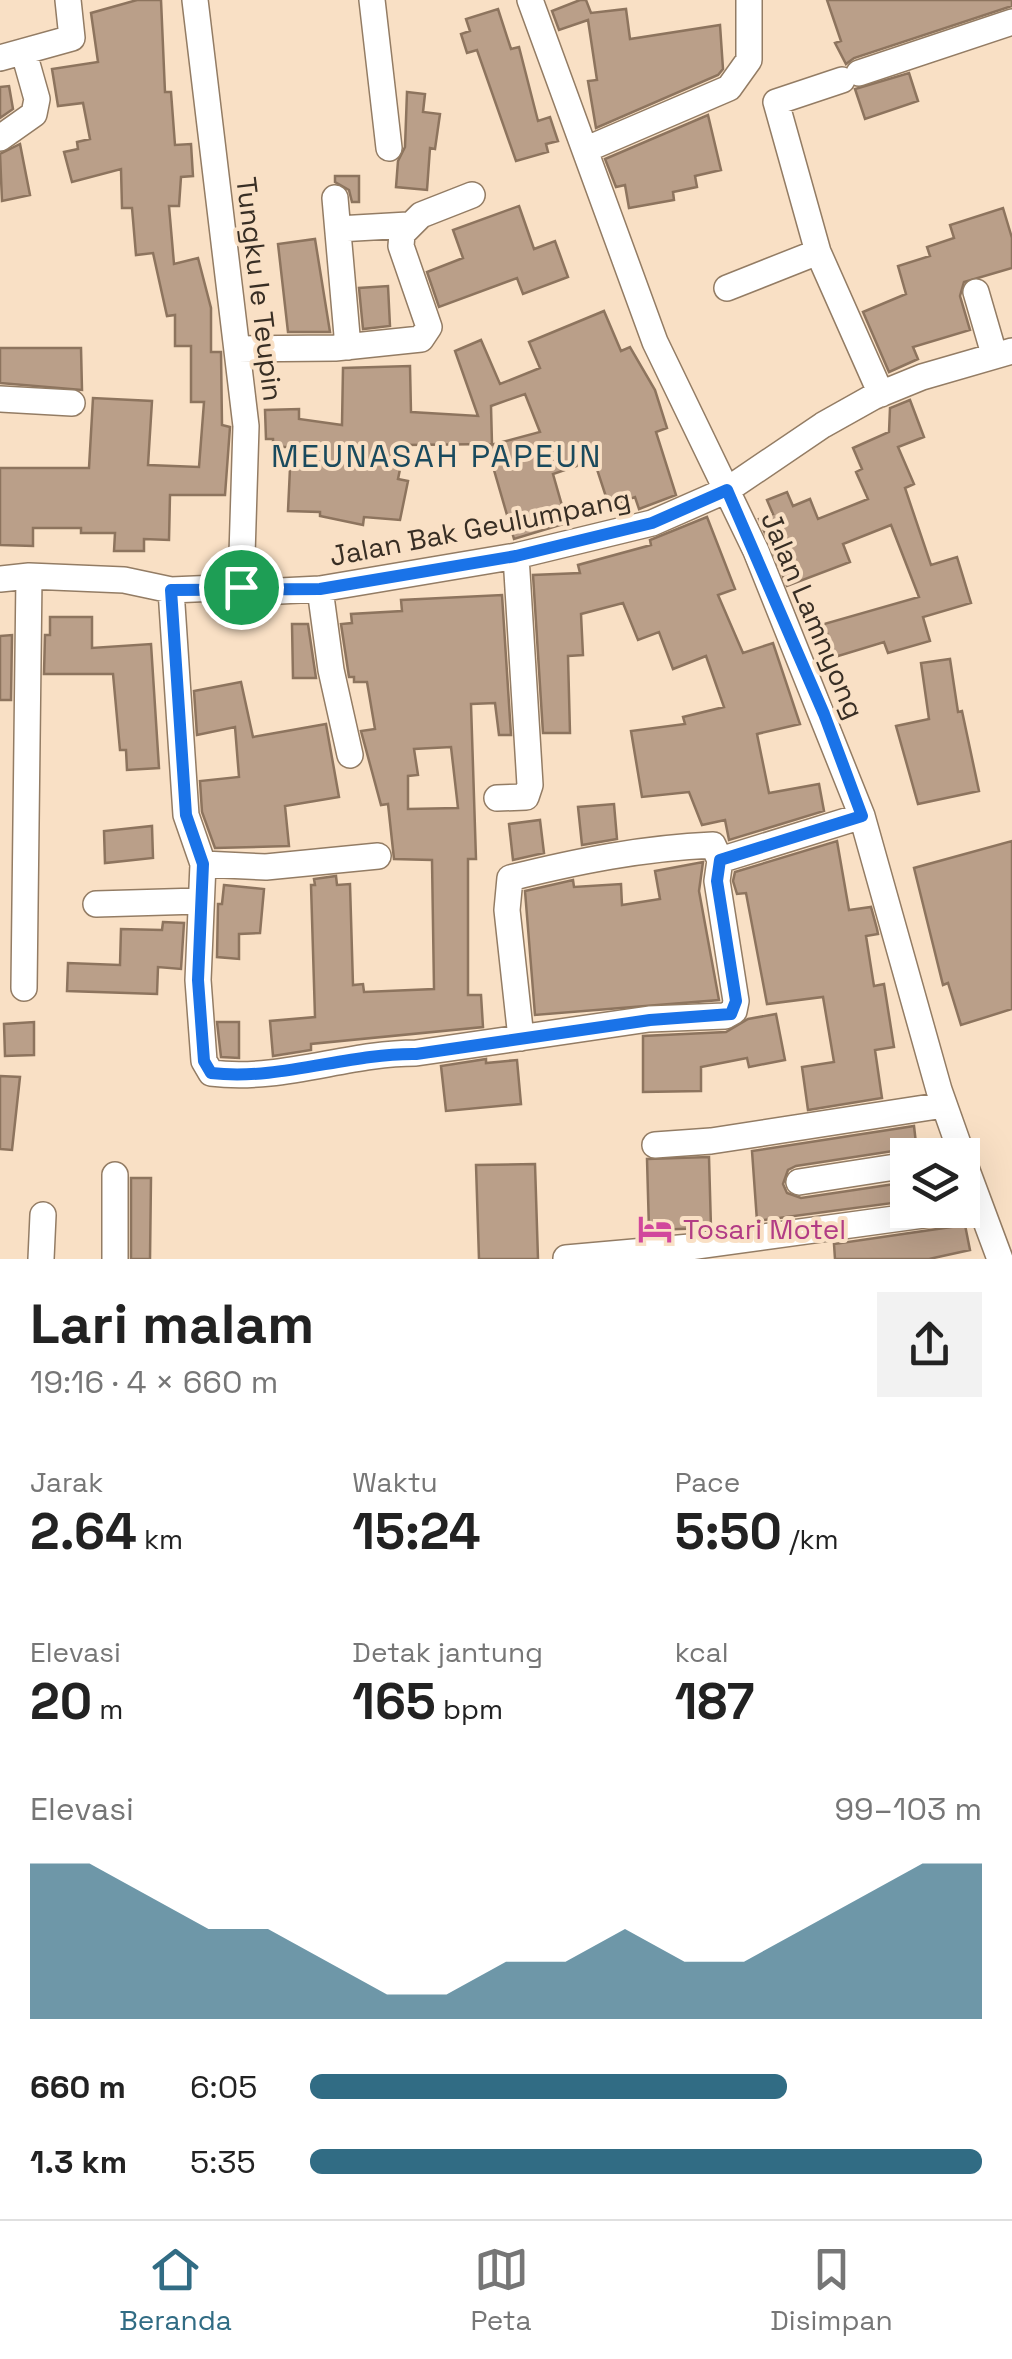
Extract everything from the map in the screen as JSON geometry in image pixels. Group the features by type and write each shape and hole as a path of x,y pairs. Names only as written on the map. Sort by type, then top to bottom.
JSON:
{"street":[{"path":"0,138 34,114 38,99 12,55 72,38 68,0"},
{"name":"Tungku Ie Teupin","path":"195,0 246,426 241,587"},
{"path":"372,0 389,148"},
{"name":"Jalan Lamnyong","path":"530,0 655,342 727,490 809,678 862,816 956,1138"},
{"path":"587,148 729,88 749,60 749,0"},
{"path":"881,394 818,252 776,102 1012,22"},
{"path":"338,230 408,225 472,195"},
{"path":"335,198 348,347"},
{"path":"238,350 348,347 411,342 427,335 429,327 401,246 408,225"},
{"path":"726,288 818,252"},
{"path":"976,292 1003,352"},
{"name":"Jalan Bak Geulumpang","path":"0,580 29,576 124,580 171,590 320,589 516,556 652,523 727,490 823,424 881,394 1003,352"},
{"path":"0,400 72,403"},
{"path":"496,798 526,797 530,785 516,556"},
{"path":"24,988 29,576"},
{"path":"320,589 331,670 350,755"},
{"path":"171,590 186,815 203,864 198,901 198,980 204,1061 211,1073 256,1075 381,1053 416,1054 650,1020 731,1014 736,1001 717,881 720,860 713,846 595,856 510,878 507,910 521,1038"},
{"path":"720,860 862,816"},
{"path":"203,864 266,867 378,856"},
{"path":"96,904 198,901"},
{"path":"655,1145 712,1141 944,1105"},
{"path":"799,1182 890,1168"},
{"path":"114,1174 116,1259"},
{"path":"41,1259 43,1215"},
{"path":"566,1258 690,1248 890,1220"},
{"name":"Jalan Lamnyong","path":"980,1228 1000,1259"}],"building":[{"path":"137,0 161,0 165,92 171,92 175,145 191,144 193,176 181,177 179,206 169,206 174,264 198,258 211,308 211,352 221,352 222,425 230,427 225,495 170,495 169,540 144,539 144,551 114,551 115,533 81,533 81,528 33,528 33,546 0,545 0,468 89,468 93,398 152,401 148,465 199,467 204,402 191,402 191,346 175,346 175,315 167,316 153,253 136,255 132,208 122,208 121,169 72,182 64,152 78,149 77,142 90,139 83,103 58,106 52,69 98,62 91,13"},
{"path":"586,0 591,13 626,9 630,39 720,25 723,69 718,75 596,128 588,81 597,80 588,20 559,30 552,11"},
{"path":"827,0 1012,0 1012,6 854,58 846,64 835,43 841,41"},
{"path":"498,9 511,49 519,47 538,121 550,117 558,141 546,144 548,152 516,161 477,50 467,53 461,34 470,31 466,19"},
{"path":"909,73 918,101 865,119 855,89"},
{"path":"9,86 13,109 0,118 0,87"},
{"path":"407,92 425,94 423,112 440,114 435,149 430,148 427,190 396,187 398,161 405,147"},
{"path":"708,115 721,170 695,176 697,187 673,192 674,200 629,208 625,185 616,187 605,159"},
{"path":"20,144 30,195 2,201 0,154"},
{"path":"335,176 359,176 359,202 352,202 349,190 335,182"},
{"path":"519,206 534,249 555,241 568,277 523,294 517,278 439,307 427,272 463,258 453,230"},
{"path":"1003,208 1012,238 1012,268 964,282 960,296 970,330 913,347 918,359 889,372 863,312 906,294 898,266 930,256 927,247 954,238 950,225"},
{"path":"315,239 330,332 288,332 278,244"},
{"path":"388,286 390,326 363,329 359,288"},
{"path":"604,311 621,351 630,347 655,390 667,428 656,432 676,495 639,509 635,497 609,506 594,460 553,474 567,523 514,539 487,446 540,432 525,394 491,406 492,444 405,445 398,479 408,481 400,520 364,517 363,525 320,516 320,512 288,511 291,447 273,447 273,439 266,439 265,410 299,409 299,419 342,425 343,368 410,366 411,412 478,416 455,351 481,340 500,384 540,368 529,342"},
{"path":"0,348 81,348 82,390 0,383"},
{"path":"910,400 924,437 898,447 914,484 905,488 931,565 957,557 971,603 923,617 930,641 888,653 884,642 835,657 824,624 919,597 891,525 843,544 850,562 787,586 759,519 773,514 767,500 787,492 793,506 810,499 818,519 868,499 856,472 862,469 853,448 889,432 890,408"},
{"path":"707,517 735,589 718,595 743,653 773,643 800,724 757,734 769,793 819,784 824,811 729,840 725,820 702,825 689,792 642,797 631,731 685,724 683,717 724,707 706,656 673,669 659,632 638,640 623,603 581,614 583,655 568,656 570,733 543,733 533,575 580,573 578,565 651,545 650,540"},
{"path":"502,595 511,735 499,735 495,703 471,704 476,859 468,859 468,995 481,995 483,1027 311,1044 311,1050 273,1056 270,1021 315,1017 311,885 315,885 314,879 336,876 337,885 350,884 353,985 363,984 364,992 434,989 432,860 394,859 388,804 381,805 361,731 375,729 367,682 354,682 354,677 349,677 341,624 352,623 351,614 402,611 401,600","holes":["451,747 458,808 408,809 408,776 418,775 414,749"]},
{"path":"50,617 92,617 92,648 151,644 159,768 127,770 126,750 120,750 113,674 44,674 45,635 50,635"},
{"path":"292,624 308,624 316,678 293,678"},
{"path":"12,635 11,700 0,700 0,636"},
{"path":"950,659 958,712 962,711 979,791 918,804 896,726 929,719 921,663"},
{"path":"241,682 253,737 326,724 339,797 285,806 289,846 215,848 202,812 200,781 239,777 235,727 197,735 194,691"},
{"path":"614,804 617,839 582,845 578,807"},
{"path":"540,820 544,853 513,860 509,824"},
{"path":"152,826 153,858 105,863 104,831"},
{"path":"837,841 849,910 871,907 878,934 866,936 874,986 884,984 894,1047 875,1050 882,1098 808,1110 802,1067 834,1062 823,997 767,1004 746,893 737,894 733,881 735,872"},
{"path":"1012,841 1012,1009 961,1025 948,983 943,985 914,868"},
{"path":"703,862 699,891 719,1000 535,1015 525,891 573,880 574,887 621,884 622,905 660,899 655,871"},
{"path":"224,885 264,889 260,933 239,934 239,959 217,957 218,904 222,904"},
{"path":"163,922 184,923 181,969 158,967 157,994 67,991 68,963 120,965 121,929 162,930"},
{"path":"776,1014 785,1060 749,1067 747,1058 701,1067 701,1091 643,1092 643,1036 726,1032 748,1019"},
{"path":"34,1022 34,1055 5,1056 4,1024"},
{"path":"217,1022 239,1022 239,1058 221,1057"},
{"path":"486,1059 486,1063 517,1060 521,1104 446,1111 441,1066"},
{"path":"0,1076 20,1077 12,1150 0,1149"},
{"path":"914,1126 915,1138 890,1138 890,1151 796,1166 788,1170 783,1184 787,1193 801,1198 890,1185 890,1203 757,1221 752,1151"},
{"path":"709,1157 711,1228 649,1230 647,1159"},
{"path":"535,1164 538,1259 479,1259 476,1165"},
{"path":"131,1178 151,1178 150,1259 131,1259"},
{"path":"966,1228 970,1250 929,1259 835,1259 834,1244"}],"place":[{"name":"Tosari Motel","path":"655,1229"}],"district":[{"name":"MEUNASAH PAPEUN","path":"437,456"}],"route":[{"path":"727,490 824,714 862,816 726,855 720,860 717,881 736,1001 731,1014 650,1020 456,1045 416,1054 381,1053 256,1075 211,1073 204,1061 204,1018 198,980 198,901 203,864 186,815 171,590 241,587 280,591 320,589 516,556 652,523 727,490"}]}
